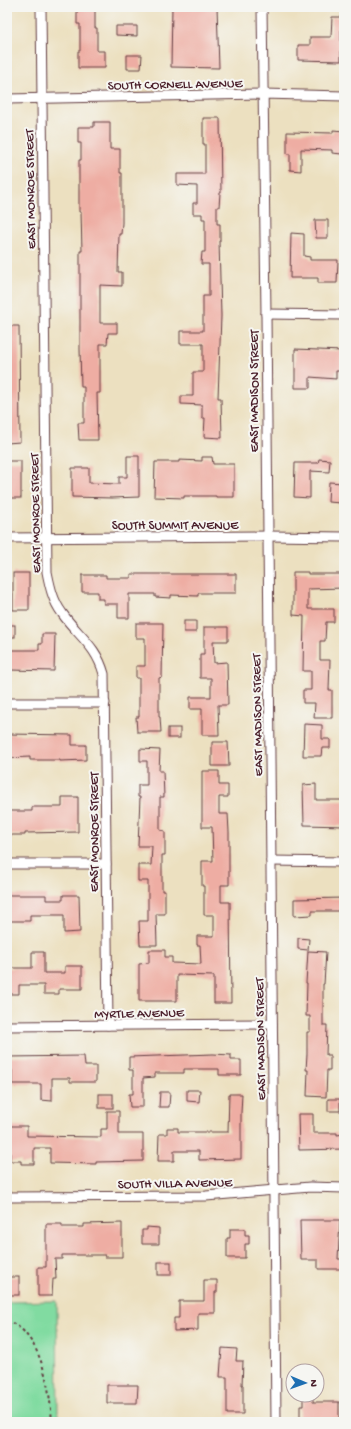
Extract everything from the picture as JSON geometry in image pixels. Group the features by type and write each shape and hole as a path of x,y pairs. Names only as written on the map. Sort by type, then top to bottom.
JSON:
{"street":[{"name":"EAST MONROE STREET","path":"41,7 47,572 50,589 56,604 62,614 96,653 104,674 108,1025"},
{"name":"EAST MADISON STREET","path":"262,7 276,1422"},
{"name":"SOUTH CORNELL AVENUE","path":"7,99 263,94 344,96"},
{"path":"266,314 344,315"},
{"name":"SOUTH SUMMIT AVENUE","path":"7,538 268,536 344,537"},
{"path":"7,704 105,703"},
{"path":"271,861 344,862"},
{"path":"7,864 106,864"},
{"name":"MYRTLE AVENUE","path":"7,1026 272,1024"},
{"name":"SOUTH VILLA AVENUE","path":"7,1197 206,1196 310,1187 344,1188"}],"path":[{"path":"7,1320 24,1332 33,1344 39,1358 50,1399 52,1422"}],"green space":[{"path":"57,1301 58,1422 7,1422 7,1302"}],"building":[{"path":"77,7 95,7 97,51 105,51 105,68 78,68 78,51 80,51 80,24 77,24"},
{"path":"172,7 217,7 219,68 171,67"},
{"path":"332,17 343,17 343,28 341,28 341,61 298,60 298,45 310,45 310,37 331,37"},
{"path":"116,26 137,26 137,36 116,35"},
{"path":"127,55 142,55 141,69 127,69"},
{"path":"203,118 220,118 221,193 219,207 217,207 217,224 220,224 221,316 218,398 221,398 222,438 204,437 205,418 202,418 202,405 181,404 181,396 193,396 193,372 203,372 203,344 180,344 180,331 203,331 203,296 209,296 209,264 201,264 202,252 205,252 205,219 202,219 202,214 193,214 193,203 197,203 197,186 177,185 177,174 205,174"},
{"path":"94,122 110,122 110,149 120,149 120,173 122,173 122,223 121,234 119,234 118,272 122,272 122,286 100,285 100,323 117,323 117,333 108,333 107,344 100,344 100,393 97,393 98,440 79,440 78,423 84,423 84,387 81,387 80,349 80,251 82,251 81,212 79,212 79,160 81,160 81,143 78,143 78,127 94,127"},
{"path":"333,130 344,131 344,145 342,145 342,154 332,153 332,150 301,149 301,171 290,170 290,154 287,154 287,132 333,133"},
{"path":"315,220 328,220 328,238 316,238"},
{"path":"291,233 304,234 304,256 310,257 310,260 338,260 337,283 318,283 318,278 290,278"},
{"path":"7,326 19,326 20,442 7,443"},
{"path":"295,349 342,351 341,371 336,371 336,379 310,377 310,388 295,388"},
{"path":"127,456 139,456 139,497 72,497 72,468 89,468 89,483 119,484 119,477 127,477"},
{"path":"202,457 212,457 213,464 234,464 234,497 154,497 155,462 179,462 179,460 202,461"},
{"path":"319,459 330,460 329,472 310,471 310,498 294,497 295,463 318,463"},
{"path":"7,461 21,461 21,498 7,498"},
{"path":"329,482 342,483 341,503 328,502"},
{"path":"293,572 308,572 308,574 344,574 344,588 308,589 308,609 334,609 334,622 326,622 325,641 320,641 320,660 330,660 329,690 332,690 332,718 314,718 315,703 303,703 303,690 311,690 311,671 303,671 304,616 293,615"},
{"path":"13,573 29,573 29,610 13,610"},
{"path":"131,574 236,574 236,593 198,593 198,596 171,595 171,598 155,597 155,594 129,594 129,618 118,618 118,604 104,604 104,599 98,599 98,592 82,592 82,575 106,575 106,578 131,578"},
{"path":"184,621 196,621 196,632 184,632"},
{"path":"136,623 163,623 162,677 159,678 159,717 161,732 137,732 136,717 139,717 139,678 136,678 136,666 145,666 145,638 136,638"},
{"path":"7,625 15,625 15,637 7,637"},
{"path":"204,627 228,627 228,641 213,641 214,663 227,662 228,705 218,705 219,735 202,735 202,709 190,709 190,697 211,697 211,678 200,678 200,654 204,654"},
{"path":"42,634 55,634 54,671 10,670 10,650 39,650 39,644 42,644"},
{"path":"304,724 322,725 322,739 330,739 330,748 322,748 321,756 303,756"},
{"path":"168,728 180,728 180,738 168,738"},
{"path":"7,734 72,735 72,745 86,745 86,760 60,761 30,760 30,757 7,758"},
{"path":"212,742 228,742 229,766 212,766"},
{"path":"140,749 160,750 159,771 163,771 164,797 160,797 160,830 165,831 165,855 162,855 162,891 165,891 165,914 156,914 157,945 140,945 139,921 148,921 148,881 138,881 138,865 151,865 152,846 138,846 140,797 138,797 138,785 147,785 147,761 140,761"},
{"path":"202,771 219,771 219,785 228,785 228,797 219,797 219,814 228,814 229,885 221,885 221,902 230,902 231,1003 214,1003 214,976 177,975 177,1001 139,1001 139,964 149,963 149,950 165,950 165,957 172,957 172,963 201,964 200,945 197,945 197,936 214,936 214,915 204,915 202,861 213,861 212,827 202,827"},
{"path":"316,784 316,800 344,800 344,826 304,825 303,785"},
{"path":"62,797 78,797 78,832 25,833 25,835 8,835 7,811 32,811 32,807 62,807"},
{"path":"7,895 46,895 46,900 63,900 63,895 79,895 80,932 64,933 64,915 30,915 30,921 7,921"},
{"path":"344,898 344,911 312,911 312,915 294,916 294,899"},
{"path":"298,938 309,939 308,950 298,949"},
{"path":"308,951 326,952 323,984 323,1025 327,1025 326,1055 330,1055 330,1070 327,1070 326,1097 307,1096 307,1032 310,1032 310,1016 306,1016"},
{"path":"32,952 44,952 44,973 65,973 65,966 82,966 82,989 59,989 59,994 44,994 44,985 19,985 19,994 7,994 7,968 32,968"},
{"path":"213,1054 231,1055 231,1060 241,1060 241,1075 219,1075 219,1069 184,1069 184,1073 155,1073 155,1077 143,1078 143,1107 130,1107 129,1094 133,1094 133,1070 129,1070 129,1057"},
{"path":"84,1056 85,1066 96,1066 96,1082 70,1082 70,1078 52,1078 52,1101 41,1100 41,1084 12,1084 12,1070 7,1070 7,1057"},
{"path":"187,1090 200,1090 199,1102 187,1101"},
{"path":"160,1092 170,1092 169,1107 159,1107"},
{"path":"99,1094 113,1094 113,1108 99,1108"},
{"path":"229,1094 242,1094 241,1159 199,1160 199,1151 174,1151 174,1161 158,1161 159,1134 167,1134 167,1128 178,1128 178,1132 228,1132"},
{"path":"328,1099 340,1099 340,1111 328,1111"},
{"path":"107,1111 119,1111 119,1134 143,1134 143,1161 96,1162 96,1164 50,1163 50,1148 34,1148 34,1164 21,1164 21,1161 10,1161 10,1126 27,1126 27,1136 101,1137 101,1129 107,1129"},
{"path":"298,1114 313,1114 313,1133 337,1133 337,1135 344,1134 344,1149 299,1150"},
{"path":"300,1220 340,1220 338,1259 344,1259 344,1269 318,1269 318,1260 301,1260"},
{"path":"122,1223 122,1257 105,1257 105,1255 62,1255 62,1259 55,1259 56,1279 53,1279 52,1296 38,1296 38,1267 46,1267 46,1224 62,1224 62,1227 84,1227 84,1224"},
{"path":"147,1227 159,1228 159,1244 142,1244 142,1230 147,1230"},
{"path":"230,1229 245,1229 245,1235 249,1235 249,1244 245,1244 245,1258 227,1258 227,1238 230,1238"},
{"path":"158,1262 171,1262 171,1275 158,1275"},
{"path":"7,1277 19,1277 19,1295 7,1295"},
{"path":"204,1280 217,1280 217,1292 215,1292 215,1313 198,1313 198,1330 174,1331 174,1318 179,1318 179,1301 204,1301"},
{"path":"222,1348 237,1349 236,1361 243,1361 243,1414 227,1414 227,1377 220,1377"},
{"path":"107,1385 138,1385 137,1403 107,1403"},
{"path":"339,1402 339,1422 300,1422 300,1406 303,1406 303,1403"}]}
